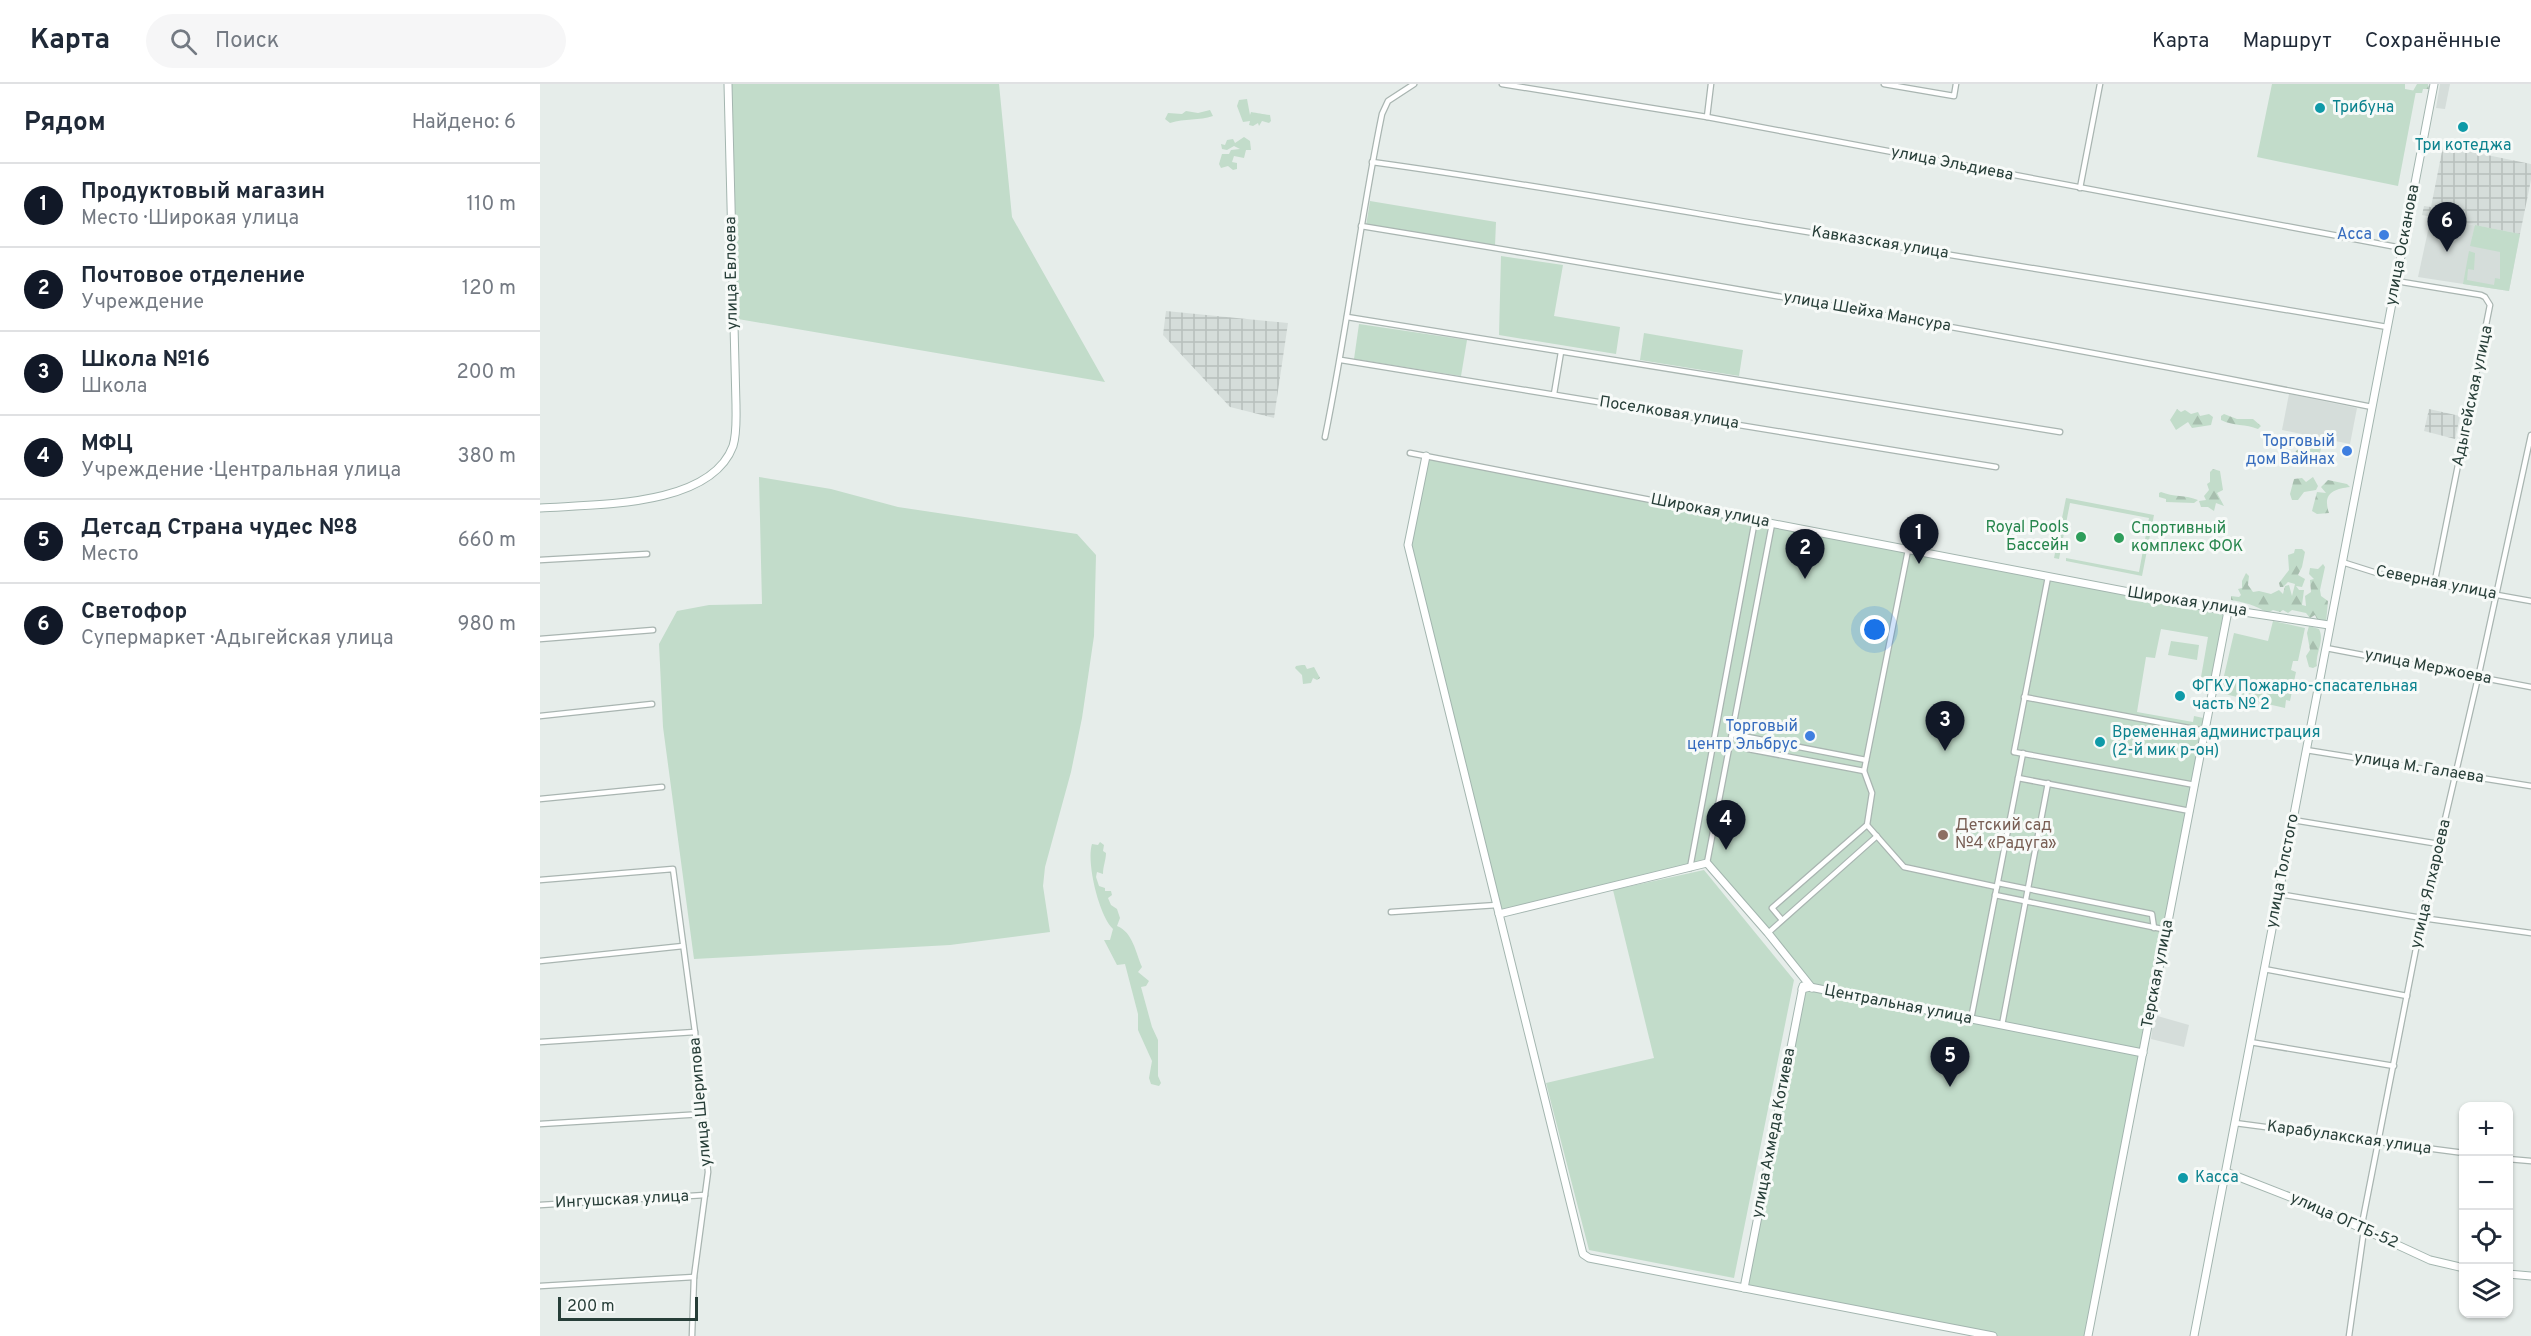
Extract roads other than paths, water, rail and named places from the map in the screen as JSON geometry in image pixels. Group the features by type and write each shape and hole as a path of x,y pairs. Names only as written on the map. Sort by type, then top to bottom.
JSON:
{"street":[{"name":"улица Евлоева","path":"540,508 658,498 677,493 717,469 726,459 736,435 728,84"},
{"path":"1325,437 1341,360 1361,226 1382,114 1388,101 1414,84"},
{"name":"улица Эльдиева","path":"1502,84 1707,117 2402,248"},
{"path":"1707,117 1711,84"},
{"path":"1884,84 1954,96 1956,84"},
{"path":"2080,188 2100,84"},
{"name":"улица Осканова","path":"2372,407 2434,84"},
{"name":"Кавказская улица","path":"1372,162 1503,180 1767,225 2149,285 2387,327"},
{"name":"улица Шейха Мансура","path":"1361,226 2148,362 2372,407"},
{"name":"Адыгейская улица","path":"2396,281 2481,296 2489,301 2491,309 2472,390 2434,585"},
{"path":"1347,317 2060,432"},
{"path":"1554,394 1561,352"},
{"name":"Поселковая улица","path":"1341,360 1996,467"},
{"name":"улица Толстого","path":"2194,1336 2372,407"},
{"name":"улица Ялхароева","path":"2349,1336 2364,1230 2363,1219 2421,918 2478,677 2531,435"},
{"name":"Широкая улица","path":"1410,453 2228,612 2237,611 2330,625"},
{"path":"1426,456 1408,545 1583,1254 1589,1258 1993,1336"},
{"path":"1690,868 1755,520"},
{"path":"1499,914 1707,863 1773,524"},
{"path":"1782,920 1772,908 1867,825 1872,793 1864,771 1908,550"},
{"path":"540,560 647,554"},
{"name":"Северная улица","path":"2342,562 2380,574 2531,601"},
{"path":"2048,577 2014,752 2195,785"},
{"name":"Терская улица","path":"2088,1336 2228,612"},
{"path":"540,639 653,630"},
{"name":"улица Мержоева","path":"2326,648 2531,687"},
{"path":"2024,697 2205,731"},
{"path":"540,716 652,704"},
{"path":"1732,734 1866,760"},
{"path":"1750,738 1748,749 1864,771"},
{"name":"улица М. Галаева","path":"2306,750 2531,786"},
{"path":"1971,1019 2023,753"},
{"path":"2018,778 2190,811"},
{"path":"2002,1025 2048,783"},
{"path":"540,799 662,787"},
{"path":"2293,820 2439,844"},
{"path":"1867,825 1904,867 2152,914 2154,928"},
{"path":"1768,933 1877,836"},
{"name":"Центральная улица","path":"1707,863 1812,988 2143,1053"},
{"name":"улица Шерипова","path":"540,880 672,869 695,1032 708,1172 694,1277 692,1336"},
{"path":"2278,894 2421,918 2531,933"},
{"path":"1995,895 2167,930"},
{"path":"1391,912 1497,905"},
{"path":"540,961 683,946"},
{"path":"2264,969 2407,996"},
{"name":"улица Ахмеда Котиева","path":"1744,1288 1804,978"},
{"path":"1802,989 1812,988"},
{"path":"540,1042 695,1032"},
{"path":"2250,1042 2394,1066"},
{"path":"540,1124 703,1114"},
{"name":"Карабулакская улица","path":"2235,1123 2459,1152"},
{"path":"2513,1159 2531,1161"},
{"name":"улица ОГТБ-52","path":"2226,1172 2313,1206 2430,1260 2459,1267"},
{"name":"Ингушская улица","path":"540,1205 705,1195"},
{"path":"2513,1274 2531,1276"},
{"path":"540,1286 694,1277"}],"place":[{"name":"Трибуна","path":"2320,108"},
{"name":"Три котеджа","path":"2463,127"},
{"name":"Асса","path":"2384,235"},
{"name":"Светофор","path":"2447,252"},
{"name":"Торговый дом Вайнах","path":"2347,451"},
{"name":"Royal Pools Бассейн","path":"2081,537"},
{"name":"Спортивный комплекс ФОК","path":"2119,538"},
{"name":"Продуктовый магазин","path":"1919,564"},
{"name":"Почтовое отделение","path":"1805,579"},
{"name":"ФГКУ Пожарно-спасательная часть № 2","path":"2180,696"},
{"name":"Торговый центр Эльбрус","path":"1810,736"},
{"name":"Временная администрация (2-й мик р-он)","path":"2100,742"},
{"name":"Школа №16","path":"1945,751"},
{"name":"Детский сад №4 «Радуга»","path":"1943,835"},
{"name":"МФЦ","path":"1726,850"},
{"name":"Детсад Страна чудес №8","path":"1950,1087"},
{"name":"Касса","path":"2183,1178"}]}
